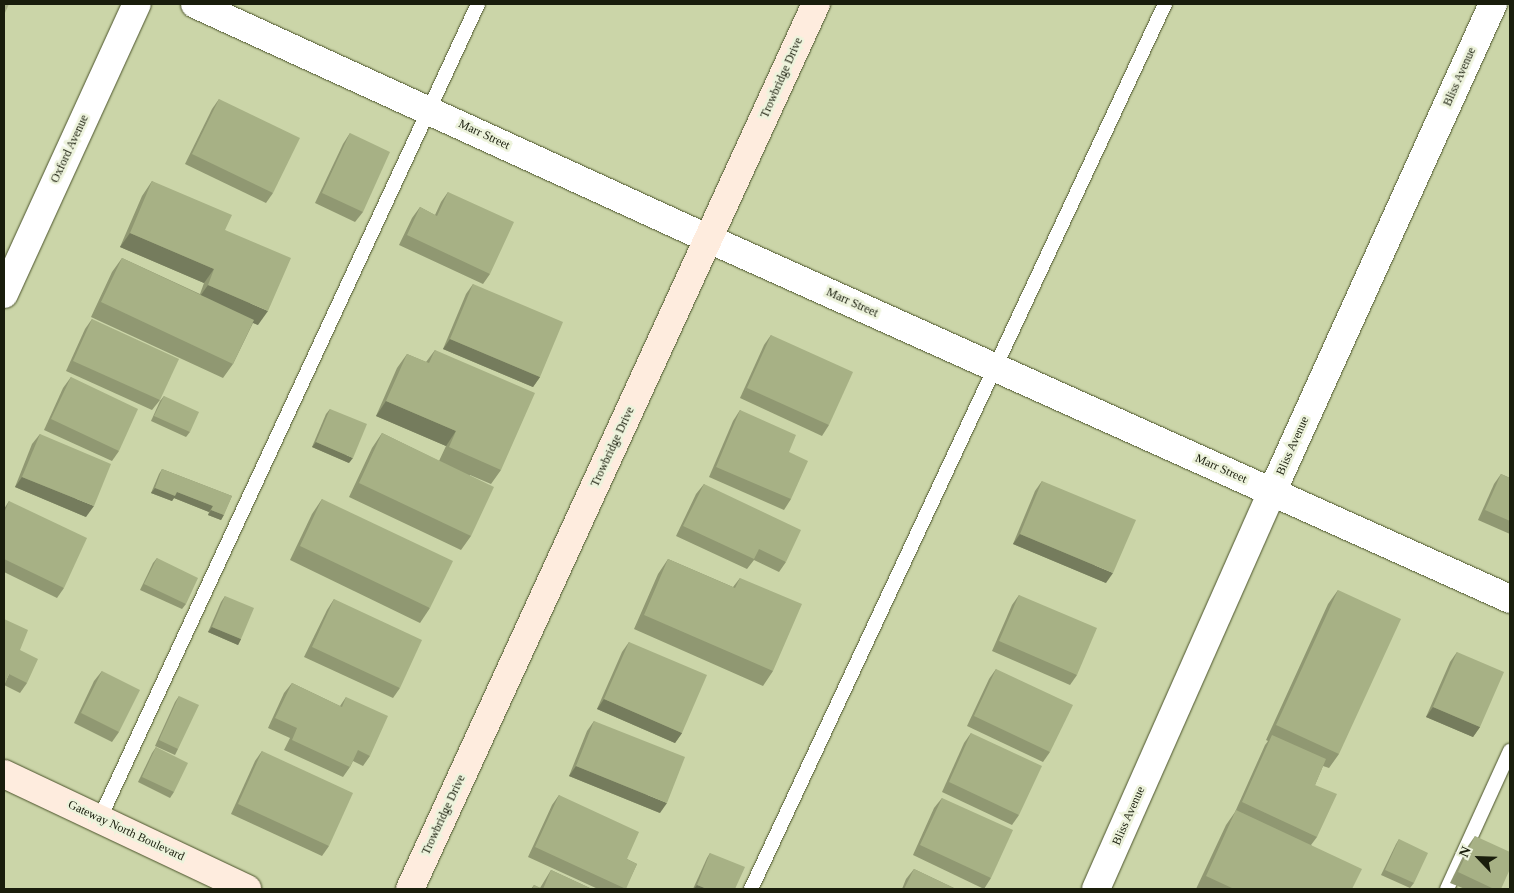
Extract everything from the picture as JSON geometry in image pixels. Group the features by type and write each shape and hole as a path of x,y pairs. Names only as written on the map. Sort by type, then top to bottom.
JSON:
{"main road":[{"name":"Trowbridge Drive","path":"410,889 816,4"},
{"name":"Gateway North Boulevard","path":"4,774 247,889"}],"street":[{"name":"Oxford Avenue","path":"4,294 137,4"},
{"name":"Marr Street","path":"195,4 709,239 1510,599"},
{"name":"Bliss Avenue","path":"1096,889 1272,492 1493,4"}],"lane":[{"path":"100,818 478,4"},
{"path":"751,889 1165,4"},
{"path":"1447,889 1510,751"}],"building":[{"path":"4,4 9,4 4,15"},
{"path":"219,99 300,138 273,193 192,154"},
{"path":"350,133 390,152 363,212 322,193"},
{"path":"152,181 232,215 225,230 291,258 268,311 208,285 214,269 130,233"},
{"path":"448,192 514,222 490,274 407,235 420,207 437,216"},
{"path":"122,258 254,320 233,364 101,302"},
{"path":"473,284 563,322 540,377 450,339"},
{"path":"92,319 179,359 160,400 73,361"},
{"path":"771,335 853,372 829,425 747,388"},
{"path":"435,350 535,393 501,470 449,447 456,431 386,401 407,354 429,363"},
{"path":"71,377 138,409 119,451 51,419"},
{"path":"164,396 199,412 190,432 154,416"},
{"path":"330,409 367,424 353,458 316,442"},
{"path":"740,410 796,435 789,452 808,461 791,499 716,467"},
{"path":"382,433 494,487 471,536 359,483"},
{"path":"40,434 111,464 94,506 22,477"},
{"path":"162,469 232,496 224,515 211,510 213,506 177,492 175,496 155,488"},
{"path":"1501,474 1510,478 1510,521 1485,510"},
{"path":"1042,481 1136,520 1113,573 1020,534"},
{"path":"704,484 801,530 786,562 759,549 754,559 683,526"},
{"path":"322,499 453,561 430,608 300,546"},
{"path":"9,501 87,538 64,588 4,559 4,513"},
{"path":"157,558 198,578 186,604 144,584"},
{"path":"668,559 735,588 740,578 802,604 773,671 644,615"},
{"path":"1338,590 1401,619 1339,754 1276,725"},
{"path":"1019,595 1097,628 1077,675 999,641"},
{"path":"225,596 254,608 241,639 212,627"},
{"path":"334,599 422,640 400,688 312,647"},
{"path":"4,619 28,630 20,650 38,659 27,683 9,674 4,686"},
{"path":"629,642 707,675 682,733 604,699"},
{"path":"1457,652 1504,672 1480,727 1433,707"},
{"path":"996,669 1073,705 1050,752 974,716"},
{"path":"102,671 140,690 119,732 81,713"},
{"path":"292,683 342,707 346,697 388,716 370,756 358,750 350,767 292,740 297,728 275,718"},
{"path":"179,696 199,705 178,749 159,740"},
{"path":"594,721 685,757 667,803 576,766"},
{"path":"971,733 1042,766 1019,815 949,782"},
{"path":"1272,735 1326,759 1315,785 1337,794 1317,837 1242,802"},
{"path":"156,747 188,763 174,792 142,777"},
{"path":"262,751 353,793 329,846 238,804"},
{"path":"559,795 639,832 627,859 637,864 626,889 535,847"},
{"path":"942,798 1013,830 991,878 920,845"},
{"path":"1236,810 1362,869 1352,889 1234,889 1206,876"},
{"path":"1475,836 1510,852 1510,869 1501,889 1494,889 1458,872"},
{"path":"1399,839 1428,853 1414,883 1385,870"},
{"path":"710,853 745,867 735,889 707,889 697,885"},
{"path":"914,869 956,889 904,889"},
{"path":"551,870 592,889 543,889"},
{"path":"534,885 543,889 532,889"}]}
